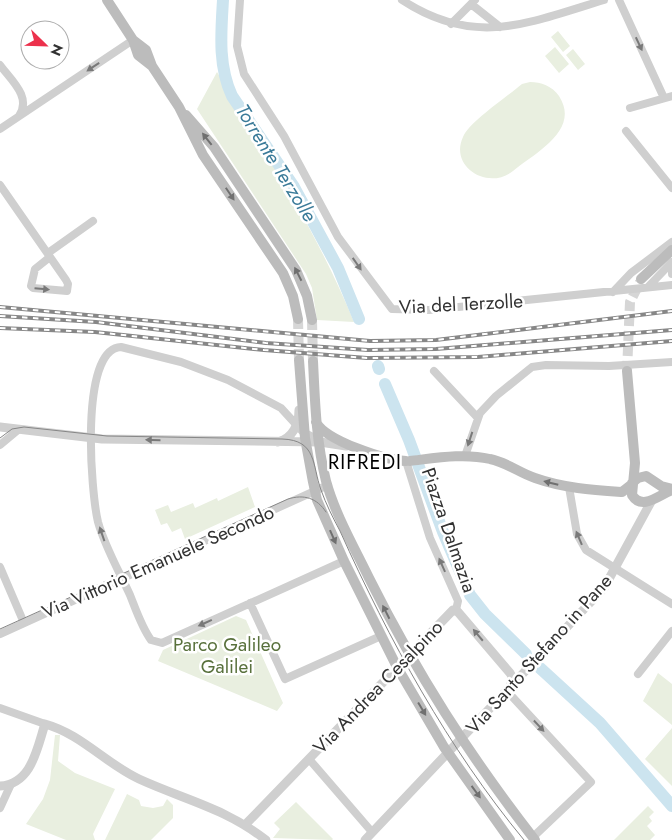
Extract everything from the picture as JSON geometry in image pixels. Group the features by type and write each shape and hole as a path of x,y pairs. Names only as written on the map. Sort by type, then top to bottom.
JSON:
{"main road":[{"path":"107,0 134,40 146,50 152,66 178,107 203,155 283,273 293,296 298,319"},
{"path":"178,107 214,147 296,270 307,296 312,320"},
{"path":"645,283 672,250"},
{"path":"299,360 302,434 315,492 344,561 397,667 448,752 510,840"},
{"path":"313,361 316,422 328,486 362,564 409,655 460,740 534,839"},
{"path":"627,371 635,463 632,497 647,501 672,490"},
{"path":"316,422 327,434 376,456 408,461 465,456 492,459 531,477 569,487 622,492 638,478 646,476"},
{"path":"635,463 655,483 672,490"},
{"path":"647,501 656,492 655,483"}],"street":[{"name":"Via del Terzolle","path":"240,0 237,46 244,74 284,136 338,237 392,309 429,310 613,292 645,283 672,285"},
{"path":"402,0 430,16 451,24 478,28 525,23 604,0"},
{"path":"619,0 668,97 630,108"},
{"path":"451,24 473,2 500,27"},
{"path":"0,129 134,40"},
{"path":"0,65 24,99 24,108 17,118"},
{"path":"626,131 672,188"},
{"path":"0,185 49,255 68,284 67,291 33,288 31,286 35,268 49,255 92,221"},
{"path":"613,292 631,273 672,242"},
{"path":"645,283 672,262"},
{"path":"672,266 672,274"},
{"path":"344,561 162,643 151,640 104,538 95,509 91,473 91,438 95,386 99,368 102,360 116,347 181,362 228,380 281,408 302,434 319,441 358,448"},
{"path":"465,456 477,417 496,396 527,370 546,365 609,366 672,362"},
{"path":"434,371 477,417"},
{"path":"0,427 91,438 276,442 302,434"},
{"path":"0,445 18,430"},
{"path":"276,442 302,434"},
{"name":"Piazza Dalmazia","path":"408,461 430,538 458,601 456,610"},
{"path":"315,492 328,486"},
{"path":"569,487 573,517 580,543 592,555 672,604"},
{"name":"Via Vittorio Emanuele Secondo","path":"0,634 315,492"},
{"name":"Via Santo Stefano in Pane","path":"364,840 540,653 604,588 644,514 647,501"},
{"path":"0,567 24,622"},
{"path":"250,603 284,679 381,636"},
{"name":"Via Andrea Cesalpino","path":"245,825 451,612 456,610 510,672"},
{"path":"638,674 672,631"},
{"path":"510,672 515,675 524,670"},
{"path":"510,672 512,678 508,687 591,782 534,839"},
{"path":"0,708 11,714 74,735 119,767 140,779 208,806 245,825 266,840"},
{"path":"0,808 11,784 31,767 45,724"},
{"path":"309,759 372,832"},
{"path":"0,786 11,784"}],"green space":[{"path":"558,31 570,46 563,52 551,37"},
{"path":"555,47 569,64 559,73 545,56"},
{"path":"573,49 585,64 578,70 566,55"},
{"path":"217,72 308,226 340,289 354,322 317,320 312,288 306,274 197,109"},
{"path":"530,82 546,85 559,96 564,108 564,120 560,130 553,140 503,177 483,177 473,173 461,158 460,148 463,137 481,117 522,84"},
{"path":"248,487 255,507 185,539 181,528 172,532 167,523 161,525 155,510 168,505 171,512 193,503 195,508 217,498 218,501"},
{"name":"Parco Galileo Galilei","path":"236,616 246,620 283,703 277,711 158,661 163,650"},
{"path":"658,673 672,684 672,725 643,701"},
{"path":"672,728 672,786 645,759"},
{"path":"55,735 60,735 58,761 75,773 115,789 93,834 95,840 66,840 26,824 43,799 50,780"},
{"path":"127,794 139,800 141,806 153,808 163,806 167,799 173,805 173,818 151,840 105,840"},
{"path":"296,802 332,840 273,838 280,829 274,823"},
{"path":"648,806 654,812 649,817 652,821 647,826 655,835 650,840 614,840"}],"waterway":[{"name":"Torrente Terzolle","path":"223,0 222,61 232,96 294,187 338,268 359,319"},
{"name":"Torrente Terzolle","path":"385,384 409,440 443,532 470,595 485,614 526,654"},
{"name":"Torrente Terzolle","path":"540,668 600,723 672,806"}],"tunnel":[{"path":"627,371 630,302 640,282"},
{"path":"298,319 299,360"},
{"path":"312,320 313,361"}],"tram line":[{"path":"0,438 12,429 24,427 107,436 282,439 293,440 302,444 307,449 314,463 327,506 379,612 422,692 470,768 524,840"},
{"path":"0,629 288,499 310,498 319,503 326,512"}],"railway":[{"path":"0,307 370,341 436,340 672,311"},
{"path":"0,316 96,322 266,343 368,350 436,349 672,330"},
{"path":"0,328 95,332 264,350 367,358 478,357 672,341"}],"district":[{"name":"RIFREDI","path":"365,462"}]}
